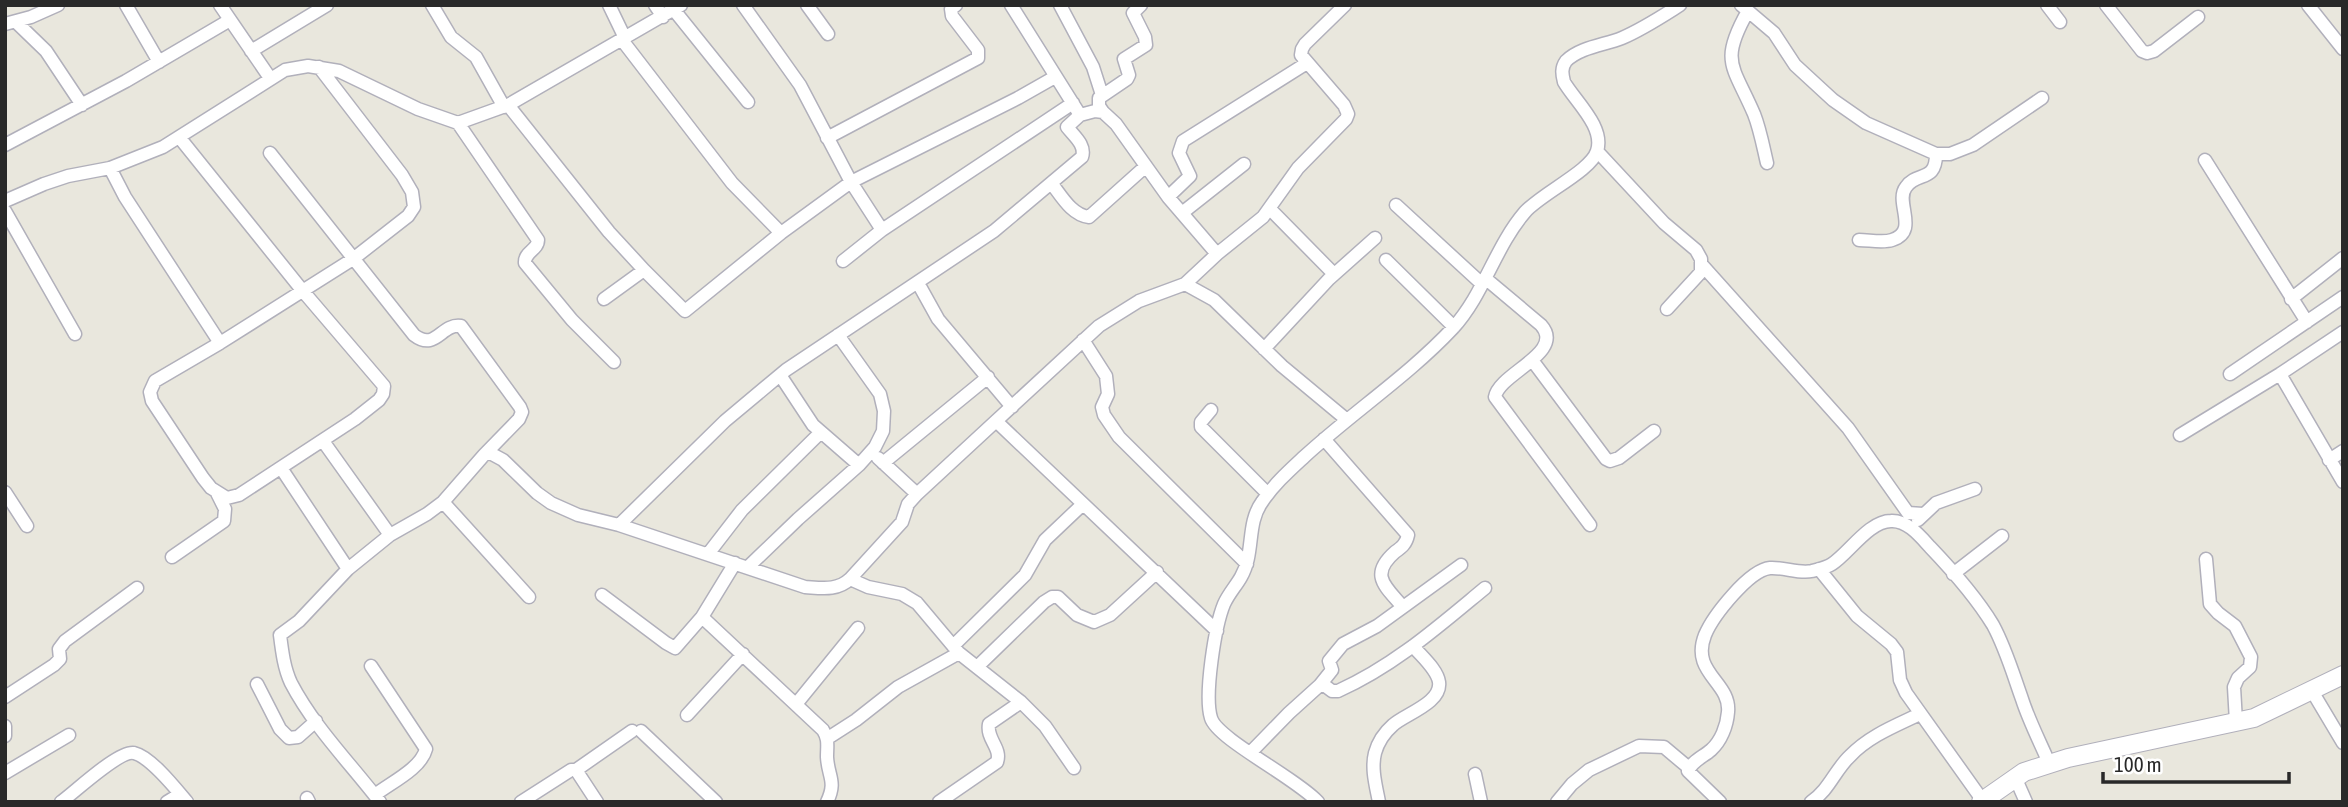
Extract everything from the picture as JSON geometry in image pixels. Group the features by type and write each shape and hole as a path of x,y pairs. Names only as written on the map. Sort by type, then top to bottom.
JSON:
{"street":[{"path":"11,23 58,5"},
{"path":"126,5 159,62"},
{"path":"220,5 270,78"},
{"path":"251,51 327,5"},
{"path":"432,5 451,37 476,57 506,106 609,232 685,311 781,233 851,182 1055,77"},
{"path":"609,5 623,34 622,40 732,183 781,233"},
{"path":"655,5 673,11 748,102"},
{"path":"743,5 800,85 851,182 882,230"},
{"path":"807,5 828,34"},
{"path":"827,138 978,58 978,50 951,16 951,9 956,5"},
{"path":"1011,5 1077,109"},
{"path":"1141,5 1133,13 1146,45 1124,59 1129,75 1127,79 1102,95 1098,103 1168,197 1217,254"},
{"path":"484,455 496,454 524,483 558,506 578,515 619,524 805,587 838,587 850,579 902,522 905,510 917,494 1083,340 1099,326 1139,301 1185,284 1270,208 1284,185 1348,114 1301,55 1301,49 1345,5"},
{"path":"1318,802 1305,789 1222,734 1211,718 1209,687 1217,631 1225,603 1247,564 1257,509 1268,494 1324,439 1454,327 1467,311 1507,235 1527,210 1592,161 1597,151 1596,131 1564,82 1563,65 1583,51 1637,31 1680,5"},
{"path":"2047,5 2060,22"},
{"path":"2106,5 2142,51 2147,53 2154,51 2198,18"},
{"path":"2308,5 2343,49"},
{"path":"1062,6 1093,67 1102,95"},
{"path":"1767,163 1754,115 1731,66 1732,41 1744,8 1774,33 1802,72 1833,100 1866,122 1936,154 1950,154 1973,145 2042,98"},
{"path":"458,123 506,106 673,11"},
{"path":"5,145 82,105 230,20"},
{"path":"11,23 46,51 82,105"},
{"path":"1168,197 1190,176 1179,153 1183,141 1307,63"},
{"path":"5,201 44,184 110,168 144,156 285,70 308,66 339,71 418,109 458,123 538,240 537,246 524,259 525,263 572,320 614,362"},
{"path":"179,137 302,290 384,386 379,400 323,441 239,495 228,498 211,488 197,471 152,401 150,392 155,381 220,343 302,290 353,259 408,216 414,207 415,200 402,175 319,67"},
{"path":"619,524 725,421 780,375 994,230 1082,157 1082,145 1067,127 1077,109"},
{"path":"843,261 882,230 1077,109 1104,112"},
{"path":"1597,151 1664,223 1696,250 1703,266 1848,428 1908,513 1923,514"},
{"path":"270,153 417,338 428,341 457,325 465,330 522,412 519,419 443,502 390,535 348,569 299,621 280,635 282,656 291,682 355,774 377,798 417,764 425,755 426,749 371,666"},
{"path":"1859,240 1893,240 1900,235 1906,222 1904,189 1931,171 1936,162 1936,154"},
{"path":"2205,160 2307,322"},
{"path":"1182,213 1244,164"},
{"path":"1052,184 1074,211 1089,217 1146,166"},
{"path":"110,168 125,197 220,343"},
{"path":"1396,205 1547,331 1548,338 1544,346 1500,387 1496,397 1590,525"},
{"path":"1270,208 1334,274"},
{"path":"5,211 75,334"},
{"path":"1264,349 1334,274 1374,238"},
{"path":"2291,299 2343,258"},
{"path":"1386,260 1454,327"},
{"path":"1667,309 1701,272 1703,266"},
{"path":"604,299 644,270"},
{"path":"918,283 938,319 1012,407"},
{"path":"1185,284 1214,300 1264,349 1347,420"},
{"path":"2230,374 2343,297"},
{"path":"2180,435 2343,332"},
{"path":"748,567 797,519 859,465 883,431 883,404 880,394 838,335"},
{"path":"1083,340 1106,376 1108,394 1102,407 1110,426 1247,564"},
{"path":"1532,360 1606,459 1611,461 1619,458 1654,431"},
{"path":"2280,374 2343,482"},
{"path":"780,375 805,415 859,465"},
{"path":"883,463 988,377"},
{"path":"1210,410 1201,422 1201,427 1268,494"},
{"path":"996,421 1217,631"},
{"path":"708,554 742,510 821,432"},
{"path":"1324,439 1408,535 1405,544 1384,563 1380,575 1385,586 1402,606"},
{"path":"323,441 390,535"},
{"path":"871,451 917,494"},
{"path":"2329,460 2343,451"},
{"path":"281,468 348,569"},
{"path":"1911,529 1936,503 1975,489"},
{"path":"5,492 27,526"},
{"path":"172,557 224,521 225,509 218,493"},
{"path":"443,502 529,597"},
{"path":"828,738 898,687 956,650 1025,575 1045,540 1083,505"},
{"path":"1689,768 1717,744 1728,716 1726,697 1702,662 1701,650 1713,620 1753,575 1766,569 1781,568 1805,572 1819,569 1835,562 1883,522 1893,520 1911,529 1953,574 1993,626 2049,763"},
{"path":"1953,574 2002,536"},
{"path":"2206,559 2210,604 2235,626 2251,657 2250,667 2238,678 2234,687 2235,722"},
{"path":"601,594 670,647 679,645 702,617 735,562"},
{"path":"1251,752 1320,685 1332,670 1329,661 1335,651 1354,637 1377,626 1461,565"},
{"path":"1819,569 1857,616 1897,652 1900,680 1920,714 1982,801 2015,777 2049,763 2254,718 2343,675"},
{"path":"976,667 1052,597 1058,597 1077,615 1094,622 1110,615 1157,572"},
{"path":"850,579 868,587 902,594 917,603 956,650 1021,702 1045,726 1074,768"},
{"path":"5,697 54,666 60,659 59,649 65,641 137,588"},
{"path":"1320,685 1338,691 1379,670 1485,588"},
{"path":"702,617 797,703 828,738 827,756 833,789 827,802"},
{"path":"797,703 858,628"},
{"path":"1379,802 1373,770 1379,742 1400,720 1426,705 1438,689 1436,674 1413,646"},
{"path":"687,716 743,654"},
{"path":"257,684 280,729 289,738 298,737 316,720"},
{"path":"2312,691 2343,743"},
{"path":"939,802 997,762 999,752 988,734 989,724 1021,702"},
{"path":"1811,802 1820,796 1840,767 1858,748 1920,714"},
{"path":"5,726 5,736"},
{"path":"521,802 571,770 576,771 637,731 716,802"},
{"path":"5,773 69,735"},
{"path":"1558,802 1572,784 1589,770 1639,746 1647,745 1664,747 1689,768 1690,773 1720,802"},
{"path":"61,802 127,753 136,753 147,761 184,798"},
{"path":"576,771 597,802"},
{"path":"1475,774 1481,802"},
{"path":"2015,777 2026,802"},
{"path":"167,802 184,798"}]}
